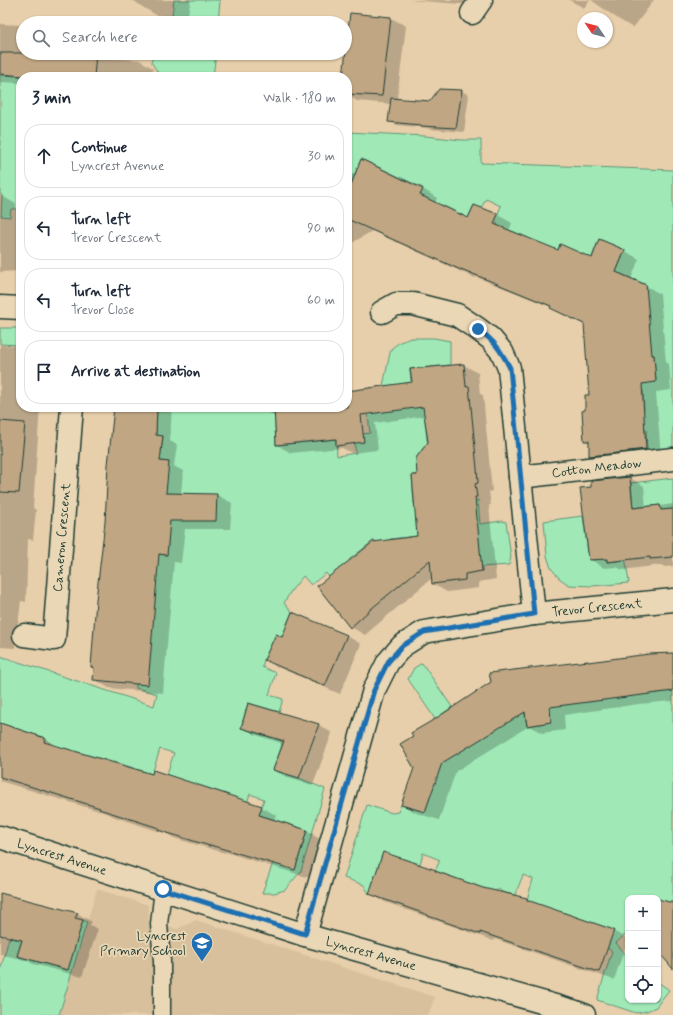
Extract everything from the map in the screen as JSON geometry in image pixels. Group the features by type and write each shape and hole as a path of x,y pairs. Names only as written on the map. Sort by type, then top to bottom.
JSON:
{"street":[{"path":"382,312 396,304 413,304 457,315 491,339 502,352 510,368 534,614"},
{"path":"0,307 16,308"},
{"name":"Cameron Crescent","path":"24,635 54,639 72,412"},
{"name":"Cotton Meadow","path":"520,477 673,459"},
{"name":"Trevor Crescent","path":"305,934 374,690 388,662 402,646 424,632 534,614 673,600"},
{"name":"Lyncrest Avenue","path":"0,837 305,934 565,1008 584,1015"}],"lane":[{"path":"162,1015 162,961 159,924 163,889"}],"shaded area":[{"name":"Lyncrest Primary School","path":"97,889 148,905 149,920 177,929 196,920 435,997 428,1015 59,1015"}],"green space":[{"path":"174,0 220,0 219,16 172,16"},
{"path":"152,60 215,60 214,72 158,72 151,62"},
{"path":"0,75 16,76 16,209 11,209 10,217 1,216 2,195 0,194"},
{"path":"352,132 481,140 481,163 673,170 673,450 629,454 629,451 647,449 646,430 629,431 627,413 644,410 641,384 656,381 654,355 639,357 636,312 647,285 616,272 625,250 599,239 584,277 560,245 556,255 526,237 512,231 498,231 497,222 495,221 501,206 486,199 481,208 474,205 468,218 442,205 417,203 423,188 361,159 355,173 361,188 352,197"},
{"path":"0,328 16,328 16,345 0,344"},
{"path":"411,338 434,338 450,341 450,365 410,369 411,381 421,380 429,447 424,447 416,458 417,470 431,473 412,475 414,504 439,504 478,500 480,524 502,521 506,522 511,557 509,565 481,567 427,535 390,539 393,565 390,559 374,540 349,560 355,567 334,584 326,573 311,585 303,576 291,591 284,603 292,612 287,624 296,643 276,634 262,667 276,673 269,695 283,699 279,712 248,703 241,728 282,741 273,770 299,778 325,789 301,871 285,890 274,893 262,893 273,863 295,870 307,830 259,815 264,799 250,794 244,811 222,806 226,794 200,786 165,780 174,753 160,749 152,774 115,762 108,764 105,760 53,745 45,738 0,723 0,656 154,706 157,694 136,688 136,684 147,684 152,631 152,554 167,555 168,540 152,538 169,462 160,461 163,436 156,435 157,412 287,412 303,420 275,423 276,445 336,439 337,456 356,453 354,443 363,434 370,433 368,414 383,386 392,348 400,342"},
{"path":"673,478 673,509 661,510 660,505 633,508 631,483"},
{"path":"583,516 589,560 607,559 607,562 619,561 623,542 629,583 592,586 569,585 559,578 551,568 547,556 544,521"},
{"path":"422,663 452,707 435,719 408,679 414,668"},
{"path":"673,691 673,900 664,907 661,903 661,895 625,895 625,935 616,943 625,954 625,1003 659,1003 656,1007 647,1011 636,1013 597,1000 612,951 607,948 613,930 562,912 557,912 527,900 533,879 523,875 515,895 502,892 499,889 494,892 435,871 440,860 423,853 420,864 383,853 369,894 364,885 344,878 367,805 392,813 398,812 401,805 425,812 430,796 419,777 524,710 527,726 551,722 549,701 629,696"},
{"path":"83,920 87,922 59,1015 0,1015 0,972 9,938 22,940 17,956 67,970"},
{"path":"661,984 669,990 661,1000"}],"building":[{"path":"350,13 391,17 382,96 352,94 352,72 344,72 345,60 352,60 352,16 350,16"},
{"path":"0,53 16,53 16,60 95,60 94,72 16,72 16,75 0,74"},
{"path":"439,89 462,90 456,128 388,122 391,98 430,101"},
{"path":"361,159 423,189 420,195 468,218 474,205 498,214 494,224 558,250 560,244 592,258 599,239 625,250 616,272 646,285 652,355 654,355 656,382 642,384 646,449 589,456 589,441 584,441 582,411 585,410 585,395 589,395 584,324 550,308 551,306 461,270 352,221 352,182"},
{"path":"464,364 466,387 469,386 477,469 478,483 475,484 477,497 475,497 482,571 465,574 465,580 432,584 430,560 350,628 317,586 373,542 417,536 412,475 417,475 416,458 428,442 423,407 361,415 364,442 336,446 336,439 276,445 274,412 352,412 352,390 412,382 410,369"},
{"path":"113,412 157,412 156,435 163,436 160,461 169,462 166,493 217,494 216,521 170,521 167,555 159,554 148,685 93,680 94,668 91,667 96,600 105,522 108,465"},
{"path":"0,421 25,423 19,493 0,492"},
{"path":"630,477 633,508 660,505 661,510 673,509 673,557 650,559 650,557 607,562 607,559 589,560 580,488 591,487 591,481"},
{"path":"292,612 347,635 325,686 264,660 276,634 282,637"},
{"path":"673,653 673,691 550,707 551,722 527,726 525,712 442,763 425,812 401,805 414,768 400,744 413,736 411,733 491,682 489,673 649,654"},
{"path":"248,703 319,724 299,778 273,770 284,741 241,728"},
{"path":"0,723 45,738 44,742 152,774 153,770 262,806 259,815 307,830 295,870 158,830 159,828 99,809 100,808 0,777"},
{"path":"383,852 483,888 527,898 527,900 614,930 599,972 480,932 480,934 369,894"},
{"path":"0,893 78,913 75,918 83,920 68,970 17,956 22,940 0,935"},
{"path":"661,900 673,903 673,969 661,955"}],"place":[{"name":"Lyncrest Primary School","path":"202,962"}],"route":[{"path":"163,889 305,934 374,690 388,662 402,646 424,632 534,614 510,368 502,352 491,339 478,329"}]}
